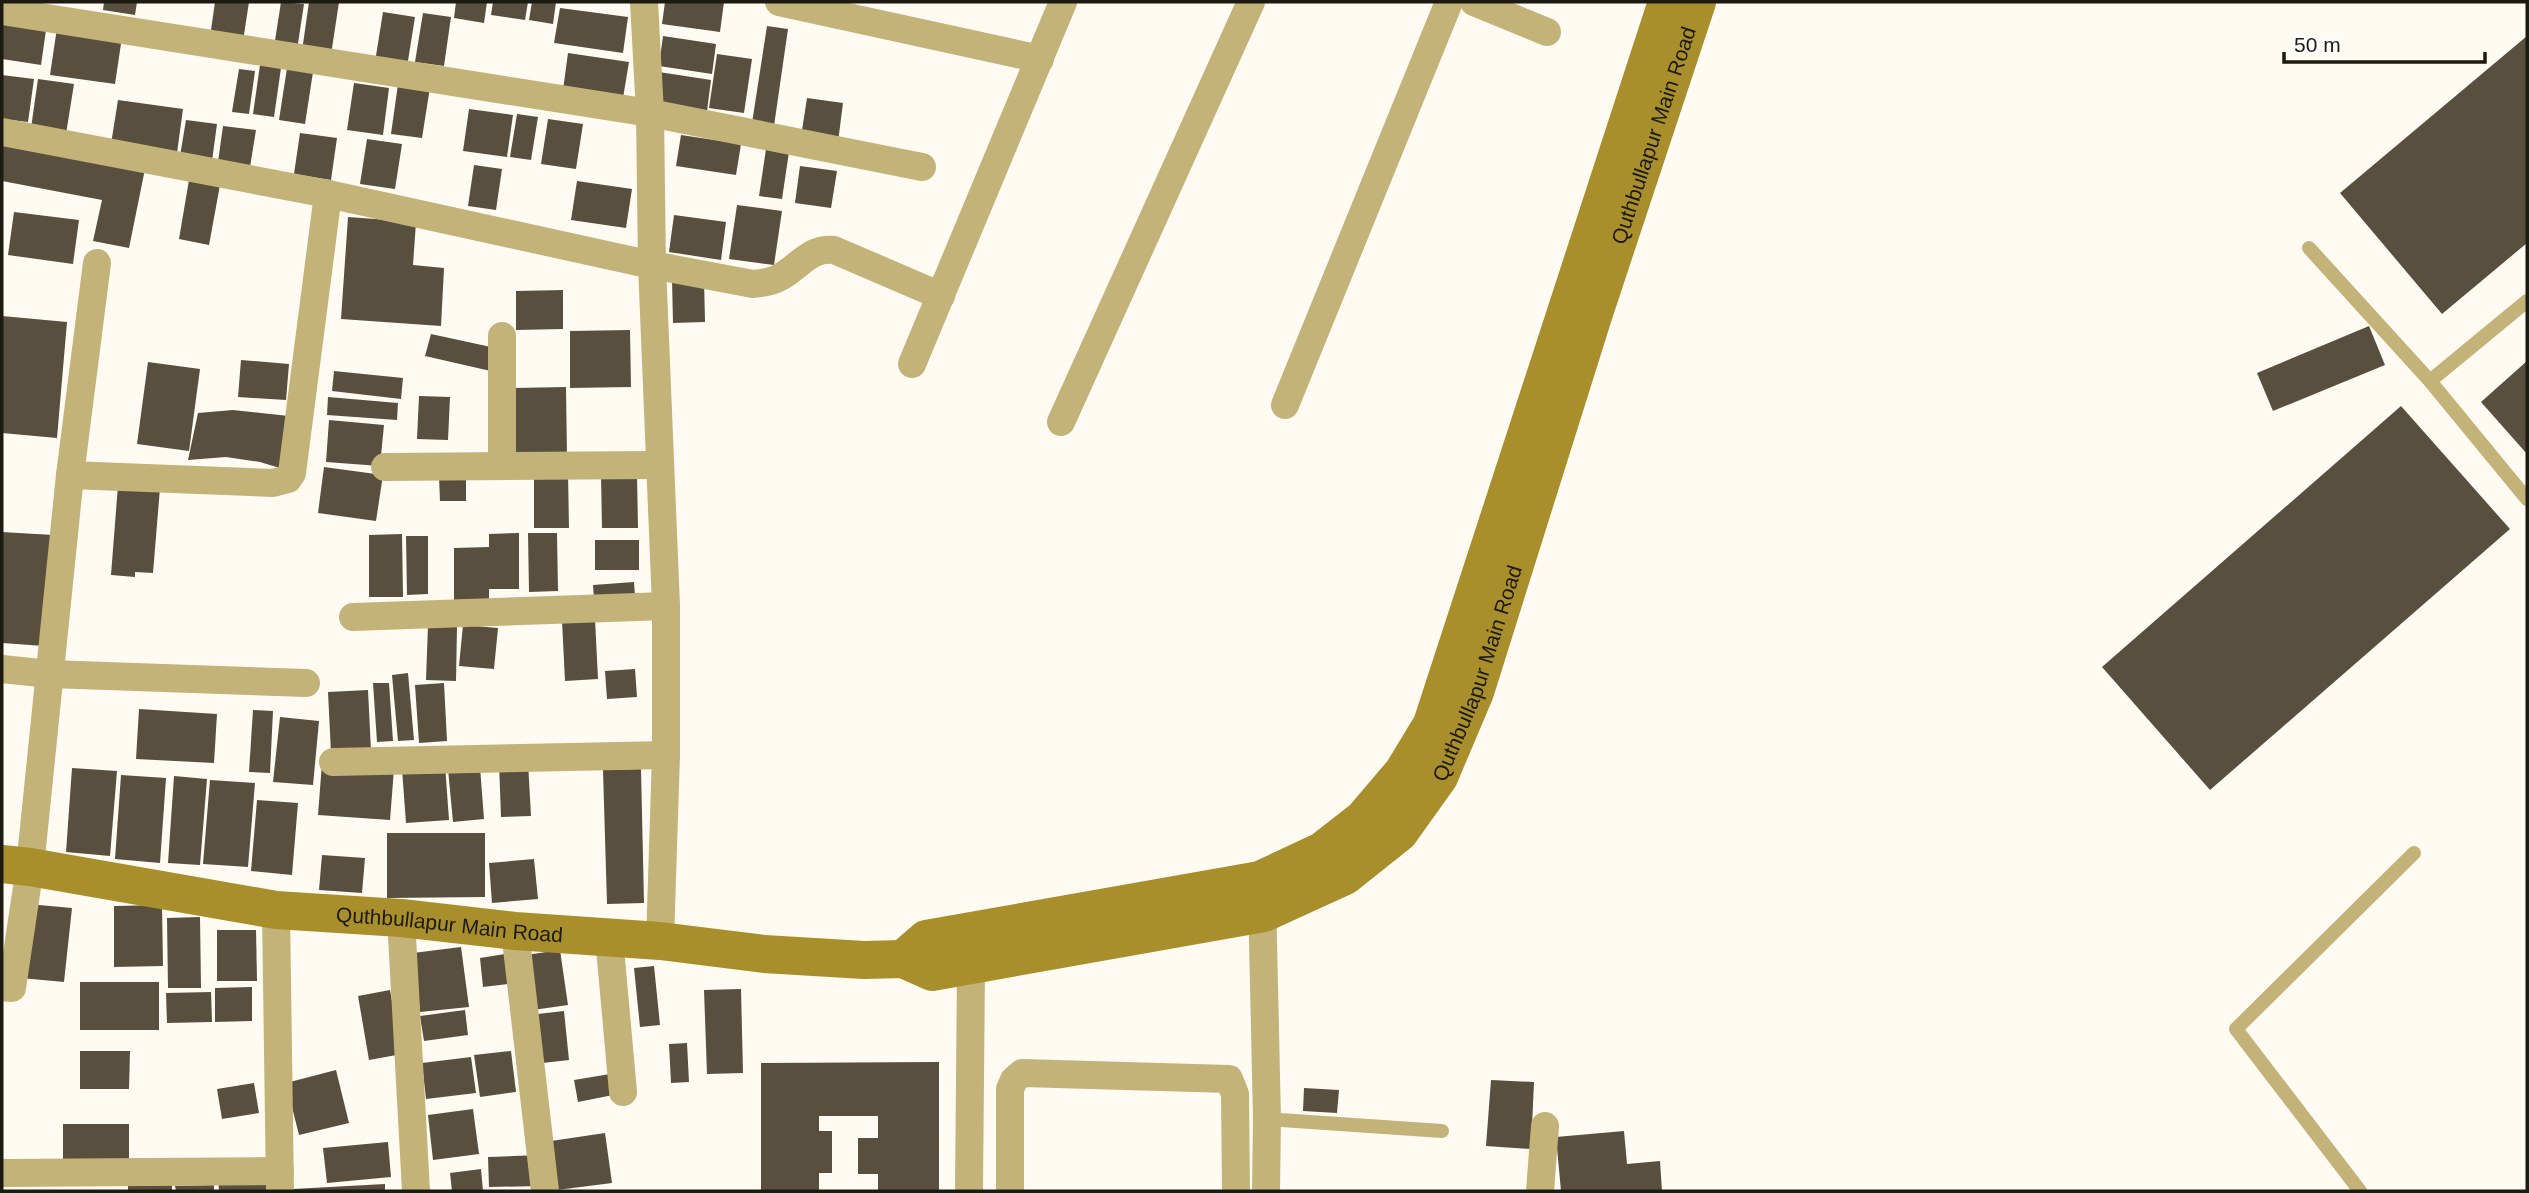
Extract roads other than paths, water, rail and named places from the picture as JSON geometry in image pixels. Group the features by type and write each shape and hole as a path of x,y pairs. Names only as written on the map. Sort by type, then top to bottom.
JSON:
{"main road":[{"name":"Quthbullapur Main Road","path":"903,959 926,939 1262,896 1363,819 1403,772 1432,724 1667,2"},
{"name":"Quthbullapur Main Road","path":"16,866 276,910 660,941 764,954 864,960 903,959 932,972 971,967 1345,876 1399,833 1439,777 1475,692 1593,316 1697,2"}],"street":[{"path":"644,2 666,606 666,755 660,941"},
{"path":"779,2 1040,59"},
{"path":"912,363 1063,2"},
{"path":"1061,422 1251,2"},
{"path":"1284,405 1449,2"},
{"path":"1474,2 1548,32"},
{"path":"2,10 650,113 922,167"},
{"path":"2,132 328,194 652,265 753,284 767,283 782,277 799,261 825,248 941,296"},
{"path":"70,475 273,483 288,479 292,473 328,194"},
{"path":"2,987 12,988 16,866 50,674 70,475 97,263"},
{"path":"502,336 502,465"},
{"path":"385,467 660,465"},
{"path":"353,617 666,606"},
{"path":"2,669 50,674 306,683"},
{"path":"333,762 666,755"},
{"path":"1262,896 1266,1191"},
{"path":"2,1173 280,1181 276,910"},
{"path":"401,918 416,1191"},
{"path":"515,931 545,1191"},
{"path":"609,937 623,1092"},
{"path":"969,1191 971,967"},
{"path":"1010,1191 1010,1089 1014,1080 1023,1073 1229,1079 1235,1094 1236,1191"},
{"path":"1540,1191 1545,1126"}],"lane":[{"path":"2309,248 2430,381 2527,499"},
{"path":"2430,381 2527,301"},
{"path":"2360,1191 2236,1029 2414,853"},
{"path":"1267,1119 1442,1131"}]}
